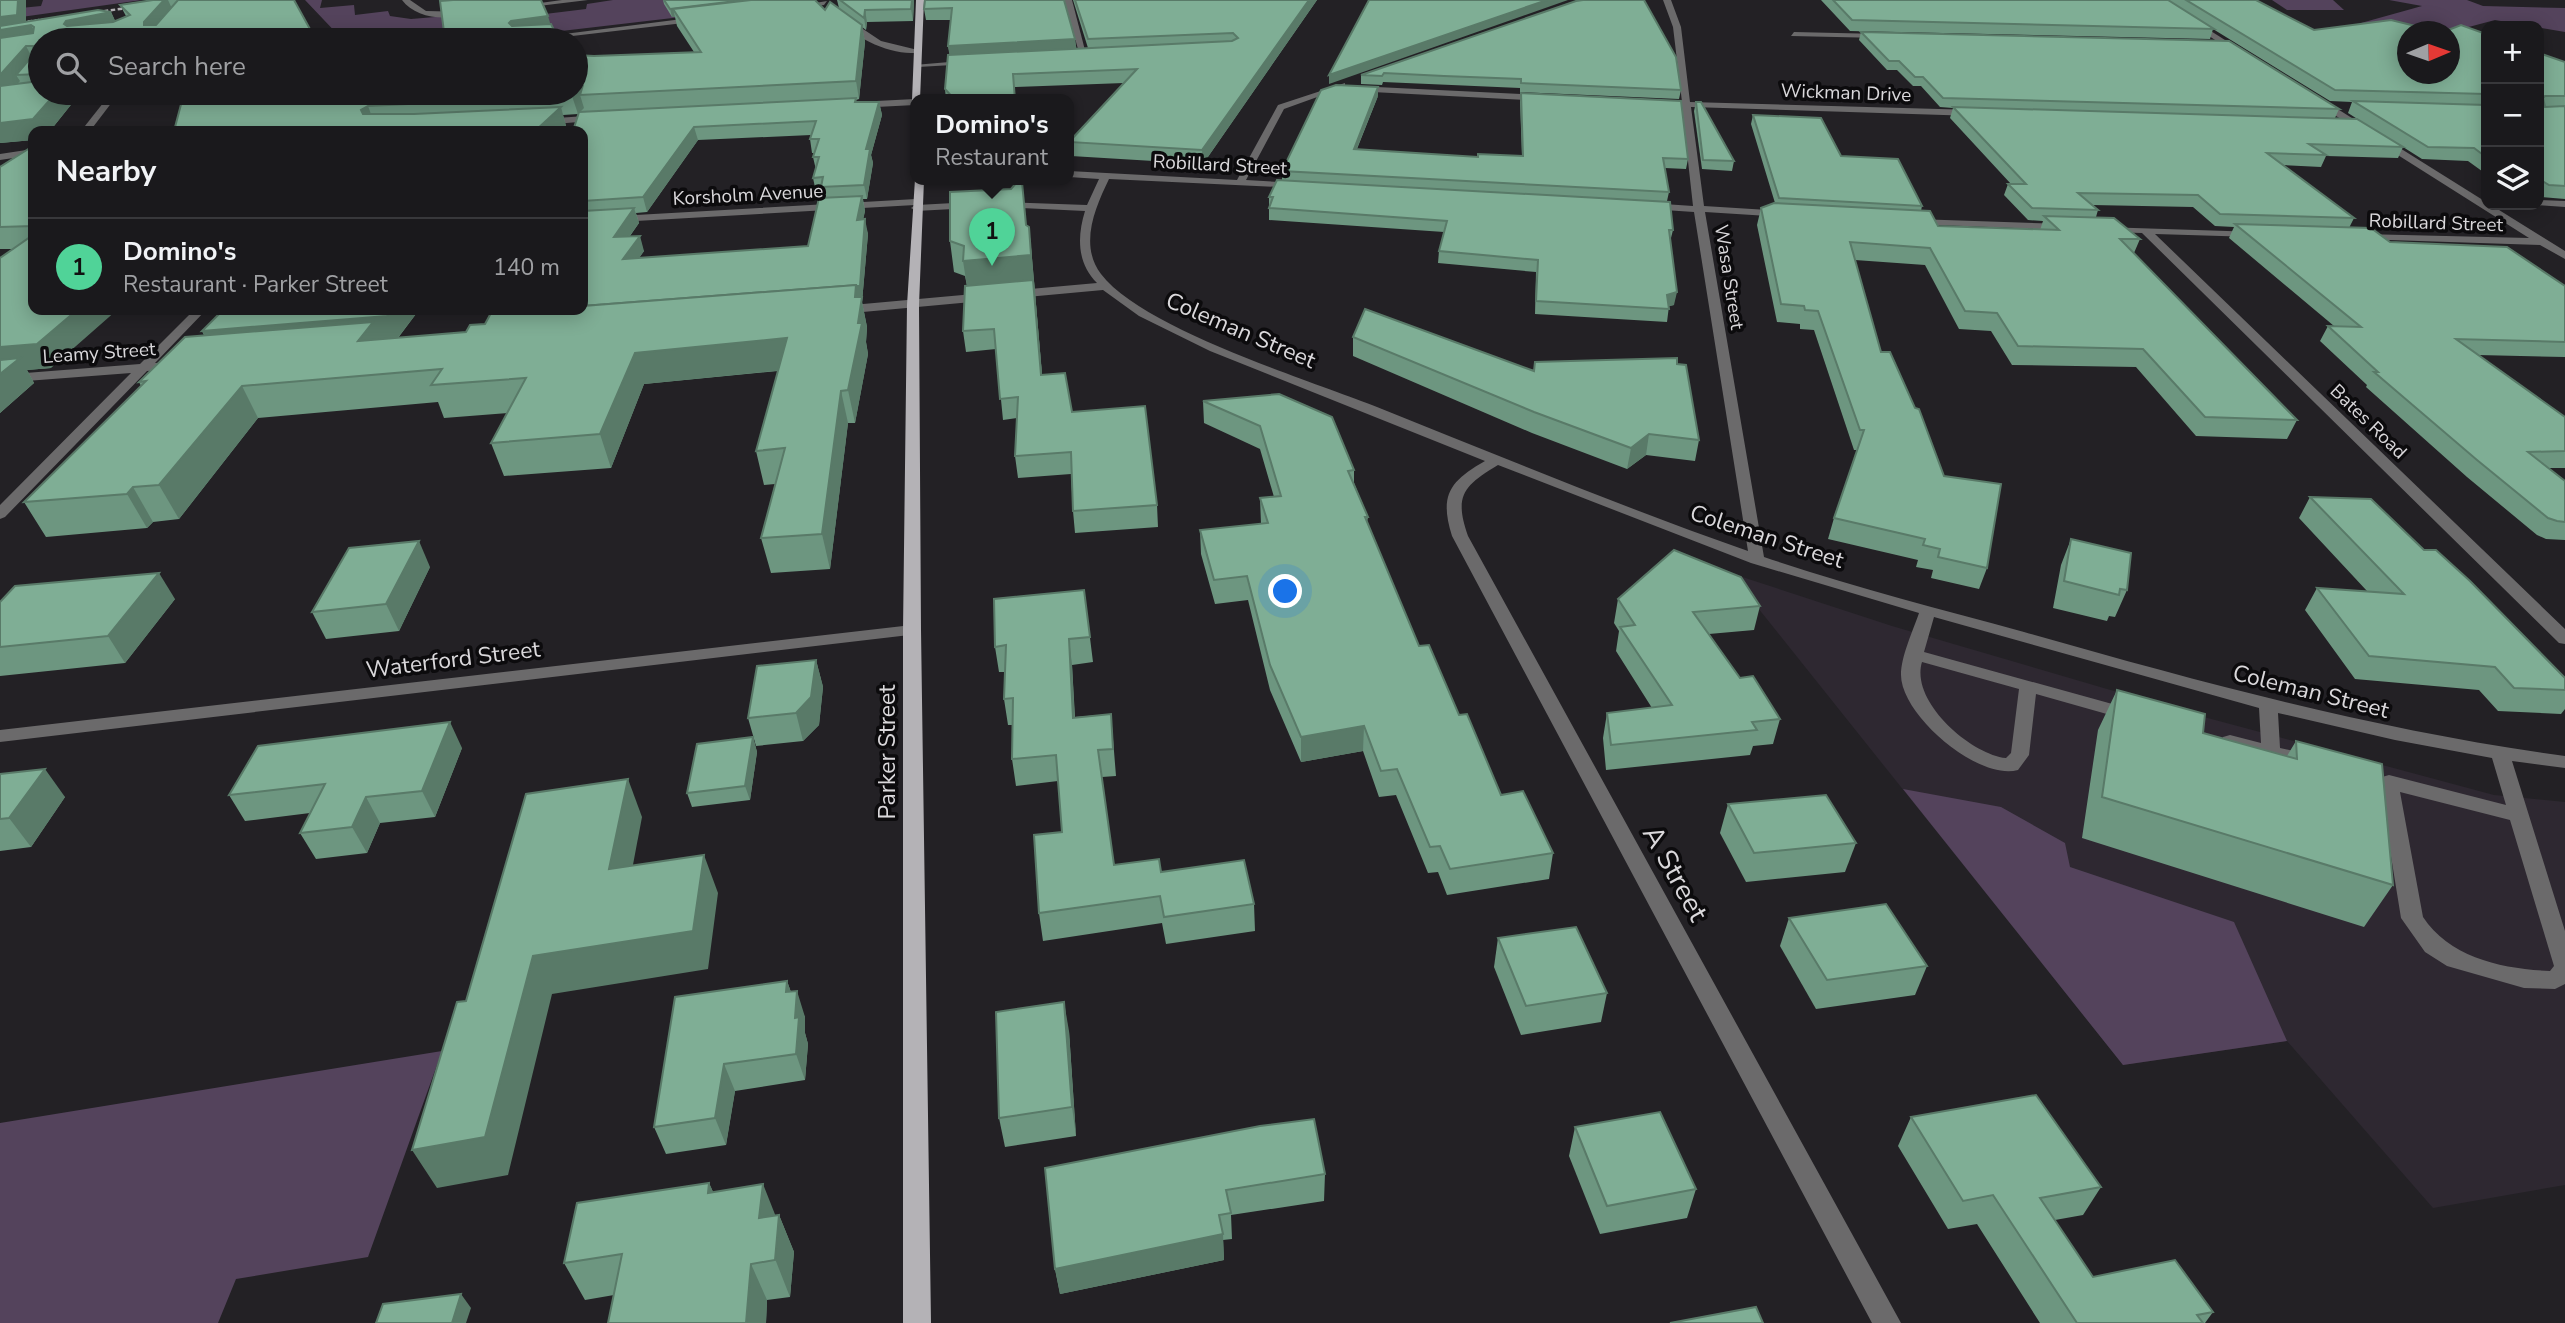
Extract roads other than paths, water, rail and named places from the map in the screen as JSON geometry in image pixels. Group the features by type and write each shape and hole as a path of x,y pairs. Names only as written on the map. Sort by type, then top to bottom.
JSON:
{"main road":[{"path":"916,94 919,0"},
{"name":"Parker Street","path":"917,1323 912,630 913,305 918,185"}],"street":[{"path":"406,0 420,12 433,15 473,11"},
{"path":"509,8 584,0"},
{"path":"1068,0 1084,56"},
{"name":"Wasa Street","path":"1667,0 1677,27 1699,209 1757,560"},
{"path":"2157,0 2251,59"},
{"path":"783,8 823,2 832,10"},
{"path":"839,16 878,43 901,50 918,51"},
{"path":"588,32 714,17"},
{"path":"1794,34 1890,37"},
{"path":"2216,45 2229,45"},
{"path":"1070,57 1098,56"},
{"path":"918,65 987,61"},
{"path":"1240,183 1281,107 1359,79"},
{"path":"1335,88 1550,99"},
{"path":"2306,94 2481,201"},
{"path":"842,105 910,101"},
{"name":"Wickman Drive","path":"1645,103 1992,114"},
{"path":"89,126 106,105"},
{"path":"2329,107 2355,108"},
{"path":"532,122 611,118"},
{"path":"2328,124 2356,124"},
{"path":"0,157 28,153"},
{"name":"Robillard Street","path":"1074,174 1309,187"},
{"name":"Coleman Street","path":"1105,175 1084,229 1084,245 1094,273 1104,286 1156,320 1190,336 1495,461 1757,560 1928,610 2267,704 2423,742 2565,762"},
{"path":"2544,203 2565,204"},
{"name":"Korsholm Avenue","path":"588,221 982,204"},
{"path":"994,204 1091,208"},
{"path":"1636,205 1788,215"},
{"path":"2495,210 2565,256"},
{"path":"1907,221 2079,228"},
{"path":"2092,228 2261,234"},
{"name":"Bates Road","path":"2145,230 2565,639"},
{"name":"Robillard Street","path":"2355,237 2544,242"},
{"path":"830,311 1104,286"},
{"path":"0,514 195,315"},
{"name":"Leamy Street","path":"0,379 197,363"},
{"name":"A Street","path":"1495,461 1459,485 1452,499 1452,517 1460,536 1887,1323"},
{"path":"1928,610 1910,677 1922,704 1965,748 1995,764 2011,765 2020,755 2028,687"},
{"name":"Waterford Street","path":"0,736 912,630"},
{"path":"1915,655 2143,718"},
{"path":"2267,704 2271,751"},
{"path":"2207,735 2324,765"},
{"path":"2500,754 2521,816 2565,968 2555,981 2524,979 2455,960 2433,946 2412,918 2383,781 2521,816"}],"railway":[{"path":"83,14 142,6"},
{"path":"0,25 56,18"}],"place":[{"name":"Domino's","path":"992,266"}]}
